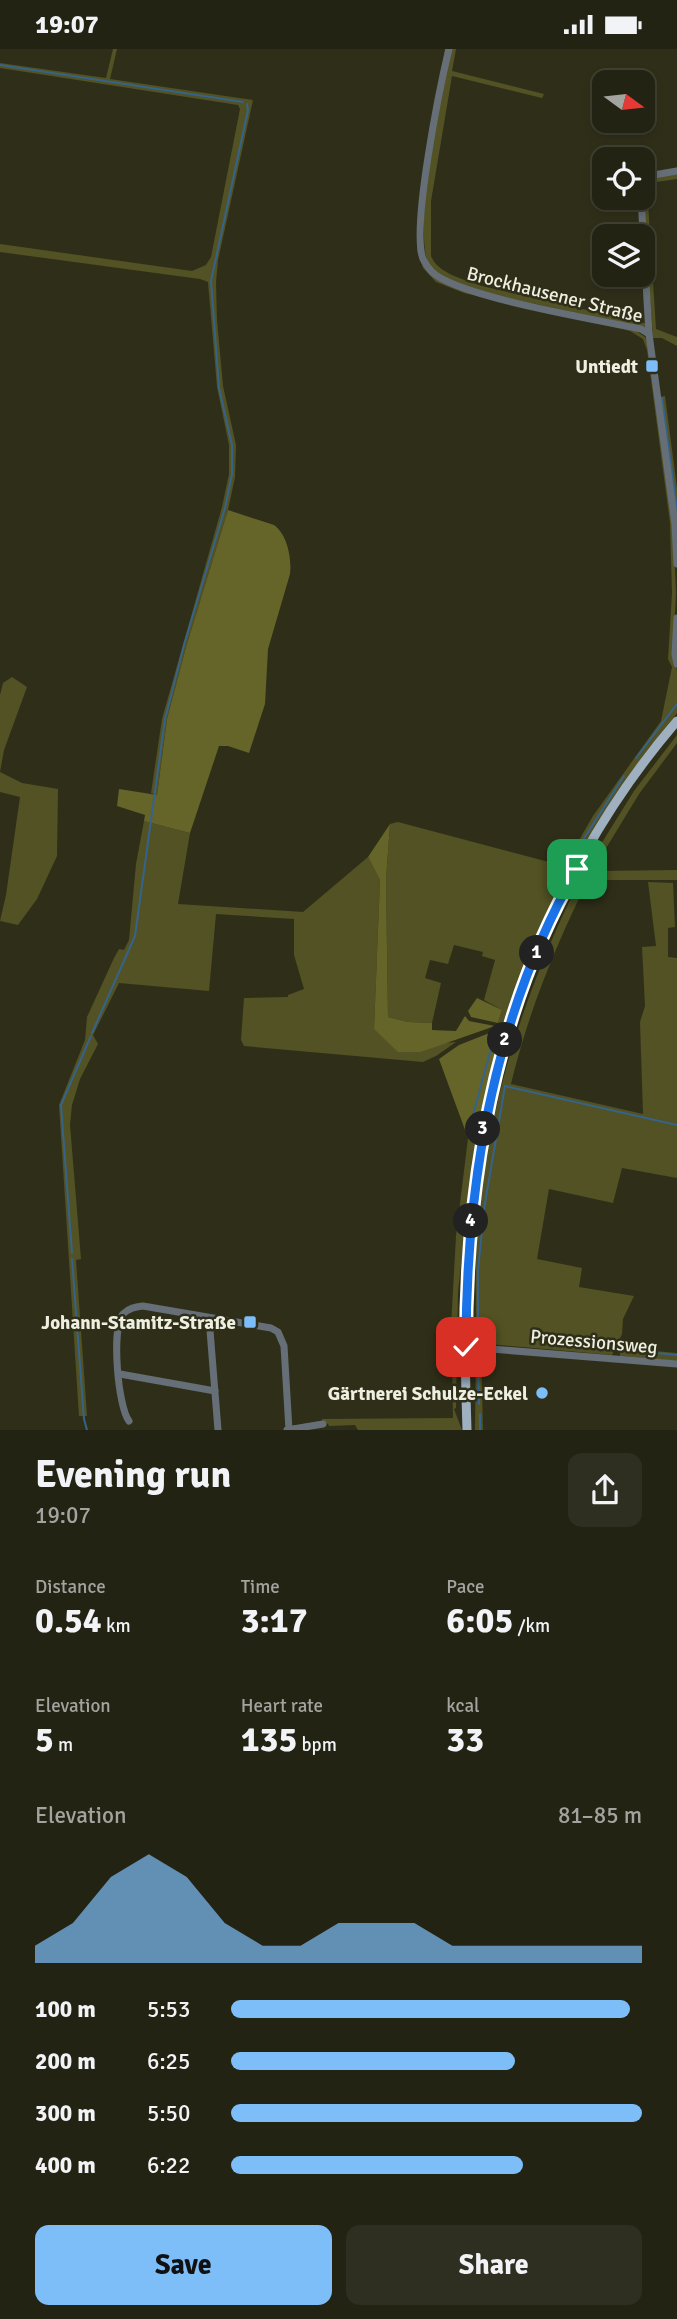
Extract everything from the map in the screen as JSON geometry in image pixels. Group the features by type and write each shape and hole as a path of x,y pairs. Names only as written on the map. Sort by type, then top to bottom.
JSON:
{"main road":[{"path":"467,1430 467,1262 477,1167 495,1076 508,1029 550,922 574,874 627,787 677,721"}],"street":[{"name":"Brockhausener Straße","path":"449,49 426,172 422,208 423,260 431,271 446,281 497,298 641,329 649,334"},
{"path":"655,175 677,171"},
{"name":"Brockhausener Straße","path":"642,210 649,334 675,524 677,564"},
{"path":"677,618 677,664"},
{"path":"129,1421 122,1410 116,1334 122,1315 130,1308 143,1306 271,1328 278,1332 282,1337 289,1430 323,1424"},
{"path":"209,1318 218,1430"},
{"name":"Prozessionsweg","path":"466,1347 677,1363"},
{"path":"120,1374 215,1391"}],"shaded area":[{"path":"113,49 117,49 110,79 253,100 218,260 216,282 223,386 236,445 235,477 228,510 167,719 157,795 151,793 162,719 229,474 229,445 217,387 208,282 0,252 0,244 192,271 206,265 211,257 240,109 238,105 0,68 0,63 106,78"},
{"path":"445,49 448,49 423,182 419,247 424,266 438,279 464,290 635,330 645,337 650,347 673,523 676,593 673,653 677,671 677,713 625,783 571,870 522,976 507,1019 501,1023 498,1023 502,1010 484,1000 495,960 482,956 483,952 454,945 448,964 430,960 425,978 441,983 432,1023 408,1022 388,1017 386,880 390,824 398,822 564,866 593,816 661,721 672,667 668,659 672,593 670,523 647,350 643,339 630,331 464,293 436,282 423,268 417,250 419,209 430,127"},
{"path":"451,49 456,49 452,71 544,94 542,98 452,76 431,201 431,256 435,262 453,275 482,286 648,324 645,327 480,291 451,281 431,268 425,253 425,197 435,127"},
{"path":"677,173 677,179 655,182 655,177"},
{"path":"644,210 648,210 649,224 645,224"},
{"path":"649,287 653,287 656,329 677,337 677,346 662,338 653,338"},
{"path":"665,396 677,488 677,523 660,397"},
{"path":"228,510 279,529 288,547 290,574 268,649 265,704 249,753 219,746 190,833 144,821 145,815 117,806 119,789 157,795 167,719"},
{"path":"12,677 27,687 4,750 0,772 0,695 3,683"},
{"path":"677,735 677,743 639,794 594,868 599,871 677,870 677,880 593,880 584,872 588,865 634,791"},
{"path":"0,772 22,783 58,789 57,856 37,899 18,925 0,921 20,797 0,792"},
{"path":"144,821 190,833 178,904 303,912 368,857 380,880 374,1029 421,1052 444,1043 456,1042 423,1062 244,1046 241,1040 244,998 288,997 304,989 294,955 294,919 216,914 209,991 119,983 93,1035 98,1044 80,1079 72,1105 70,1125 81,1259 76,1260 87,1416 79,1416 59,1105 85,1040 87,1017 114,958 119,949 124,950 129,940 136,864"},
{"path":"390,824 386,880 388,1017 408,1022 432,1023 432,1030 456,1031 465,1016 469,1021 495,1026 421,1052 398,1052 374,1029 380,880 368,857"},
{"path":"587,882 543,981 511,1084 643,1114 640,1022 645,1006 642,947 656,946 648,882 673,883 675,927 668,928 668,957 677,958 677,1178 622,1168 613,1203 549,1189 537,1259 582,1268 579,1287 634,1296 623,1319 622,1334 612,1355 476,1343 477,1236 489,1143 498,1099 523,1013 539,971 577,885"},
{"path":"477,998 502,1010 498,1023 471,1017 468,1011"},
{"path":"497,1030 502,1034 476,1140 468,1138 439,1059 459,1045"},
{"path":"468,1138 476,1140 458,1291 454,1409 462,1430 358,1430 355,1425 329,1426 322,1419 453,1418 452,1360 448,1338 451,1327 456,1236"},
{"path":"620,1348 677,1353 677,1361 620,1356"},
{"path":"481,1350 483,1430 475,1430 476,1351"}],"waterway":[{"path":"0,65 243,102"},
{"path":"92,1033 135,936 165,719 225,508 232,474 232,445 219,388 211,281 248,110 247,104"},
{"path":"662,398 677,509"},
{"path":"636,758 677,704"},
{"path":"570,860 624,776"},
{"path":"473,1115 495,1034"},
{"path":"72,1253 61,1105 91,1036"},
{"path":"495,1341 478,1337 478,1271 484,1209 505,1086 677,1125"},
{"path":"72,1259 87,1430"},
{"path":"635,1351 677,1355"},
{"path":"478,1359 479,1404"},
{"path":"480,1414 480,1430"}],"place":[{"name":"Untiedt","path":"652,366"},
{"name":"Johann-Stamitz-Straße","path":"250,1322"},
{"name":"Gärtnerei Schulze-Eckel","path":"542,1393"}],"route":[{"path":"466,1347 467,1262 472,1209 484,1126 495,1076 527,977 550,922 577,869"}]}
